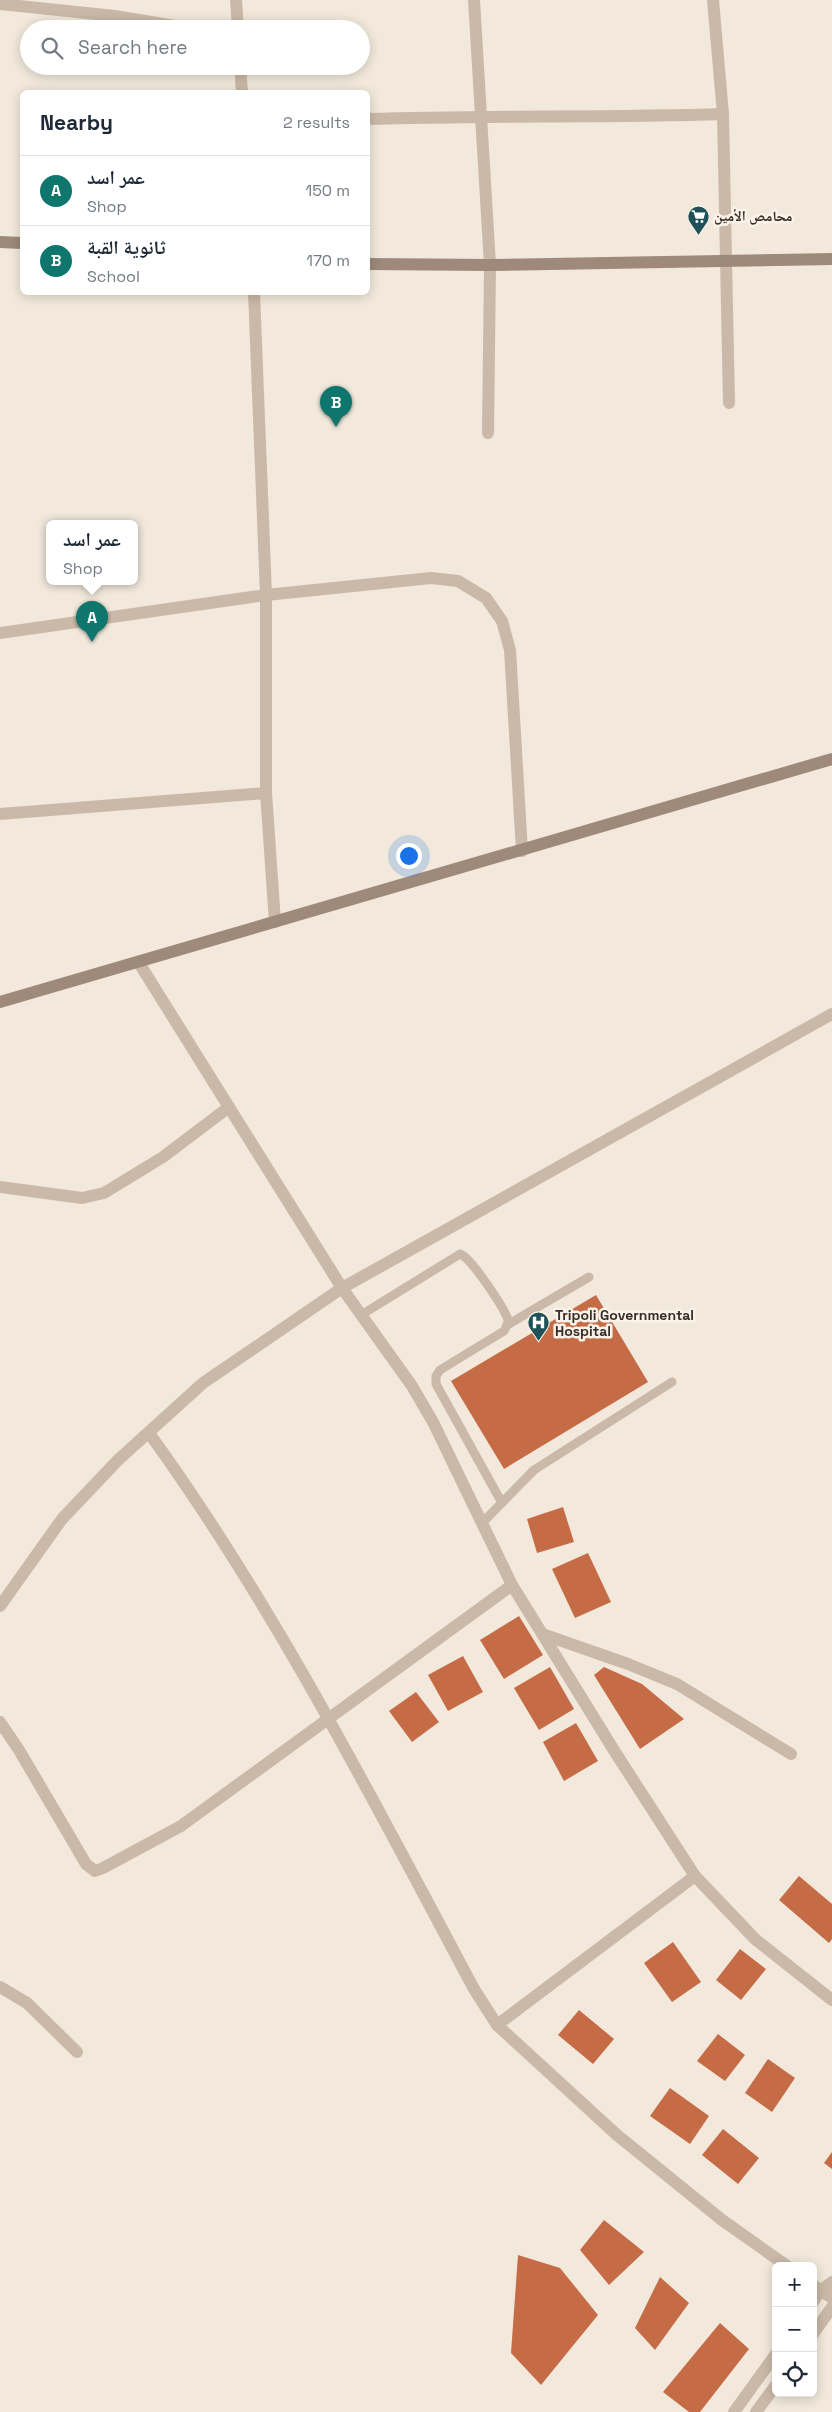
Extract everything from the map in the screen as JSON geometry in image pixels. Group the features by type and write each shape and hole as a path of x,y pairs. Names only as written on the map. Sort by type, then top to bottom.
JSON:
{"main road":[{"path":"0,242 20,244"},
{"path":"370,264 490,265 832,259"},
{"path":"0,1002 139,963 832,759"}],"street":[{"path":"236,0 237,20"},
{"path":"474,0 490,265 488,433"},
{"path":"713,0 723,114 729,403"},
{"path":"0,4 140,20"},
{"path":"241,75 242,90"},
{"path":"370,119 482,115 633,117 723,114"},
{"path":"254,295 266,595 266,793 275,922"},
{"path":"0,634 266,595 432,578 458,581 486,598 502,621 510,650 522,851"},
{"path":"0,814 266,793"},
{"path":"139,963 342,1288 412,1386 433,1422 484,1522 512,1585 545,1635 615,1752 695,1876 755,1938 832,2000"},
{"path":"0,1606 62,1519 118,1460 203,1383 342,1288 832,1014"},
{"path":"0,1188 82,1198 104,1193 163,1157 229,1107"},
{"path":"150,1433 200,1507 273,1624 327,1718 474,1989 497,2025 616,2135 722,2220 781,2262"},
{"path":"0,1722 19,1750 76,1850 86,1864 95,1871 180,1826 512,1585"},
{"path":"545,1635 628,1664 677,1684 791,1754"},
{"path":"497,2025 695,1876"},
{"path":"0,1987 27,2003 78,2052"},
{"path":"822,2291 832,2282"},
{"path":"817,2328 832,2307"},
{"path":"734,2412 772,2360"},
{"path":"756,2412 772,2390"}],"lane":[{"path":"361,1315 460,1254 470,1261 508,1320 507,1325 504,1331 440,1370 436,1376 438,1388 502,1503"},
{"path":"507,1325 590,1277"},
{"path":"484,1522 534,1470 672,1382"}],"building":[{"name":"Tripoli Governmental Hospital","path":"596,1295 648,1382 504,1469 451,1381"},
{"path":"563,1507 574,1542 537,1553 527,1519"},
{"path":"588,1553 611,1602 575,1618 552,1569"},
{"path":"519,1616 543,1655 504,1679 480,1640"},
{"path":"463,1656 483,1692 448,1711 428,1675"},
{"path":"550,1667 574,1709 539,1730 514,1688"},
{"path":"604,1667 642,1684 684,1719 640,1749 594,1675"},
{"path":"416,1692 439,1722 412,1742 389,1711"},
{"path":"576,1723 598,1761 564,1781 543,1742"},
{"path":"799,1876 832,1904 832,1939 829,1943 779,1900"},
{"path":"673,1942 701,1982 672,2002 644,1963"},
{"path":"740,1949 766,1969 741,2000 716,1980"},
{"path":"579,2010 614,2039 593,2064 558,2035"},
{"path":"718,2034 745,2055 725,2081 697,2061"},
{"path":"768,2059 795,2078 772,2112 745,2093"},
{"path":"670,2088 709,2116 690,2144 650,2116"},
{"path":"723,2129 759,2158 738,2184 702,2155"},
{"path":"832,2152 832,2169 824,2163"},
{"path":"604,2220 644,2252 609,2285 580,2250"},
{"path":"518,2255 560,2268 598,2315 541,2385 511,2353"},
{"path":"660,2277 689,2303 655,2350 635,2328"},
{"path":"720,2323 749,2349 700,2412 689,2412 663,2392"}],"place":[{"name":"محامص الأمين","path":"698,235"},
{"name":"ثانوية القبة","path":"336,427"},
{"name":"عمر اسد","path":"92,642"},
{"name":"Tripoli Governmental Hospital","path":"539,1342"}]}
